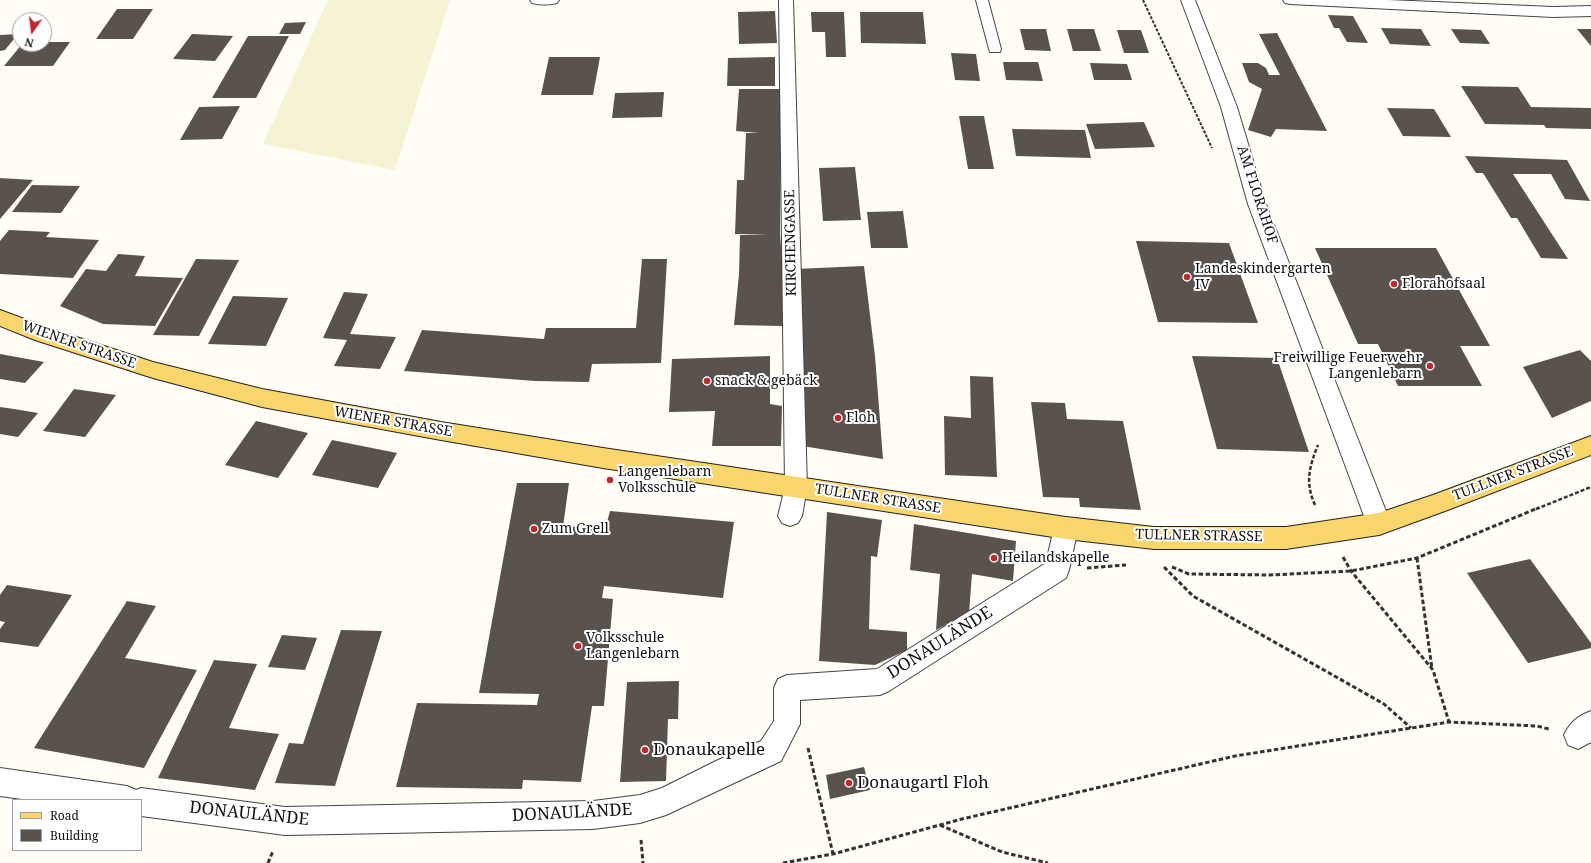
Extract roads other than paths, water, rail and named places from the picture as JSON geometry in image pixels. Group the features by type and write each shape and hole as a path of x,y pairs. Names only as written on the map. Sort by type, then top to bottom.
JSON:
{"main road":[{"name":"WIENER STRASSE","path":"0,318 42,334 153,370 262,398 518,444 796,487"},
{"name":"TULLNER STRASSE","path":"796,487 1066,528 1154,538 1286,538 1379,524 1437,504 1591,445"}],"street":[{"path":"537,0 552,0"},
{"name":"KIRCHENGASSE","path":"786,0 796,487 790,516"},
{"name":"AM FLORAHOF","path":"1188,0 1229,107 1258,204 1379,524"},
{"path":"1290,0 1553,12 1591,11"},
{"name":"DONAULÄNDE","path":"142,802 285,821 586,815 640,809 666,801 726,771 771,751 787,724 787,688 880,682 1057,570 1066,528"},
{"path":"0,782 119,799"}],"lane":[{"path":"982,0 995,49"}],"place":[{"name":"Landeskindergarten IV","path":"1187,277"},
{"name":"Florahofsaal","path":"1394,284"},
{"name":"Freiwillige Feuerwehr Langenlebarn","path":"1430,366"},
{"name":"snack & gebäck","path":"707,381"},
{"name":"Floh","path":"838,418"},
{"name":"Langenlebarn Volksschule","path":"610,480"},
{"name":"Zum Grell","path":"534,529"},
{"name":"Heilandskapelle","path":"994,558"},
{"name":"Volksschule Langenlebarn","path":"578,646"},
{"name":"Donaukapelle","path":"645,750"},
{"name":"Donaugartl Floh","path":"849,783"}]}
